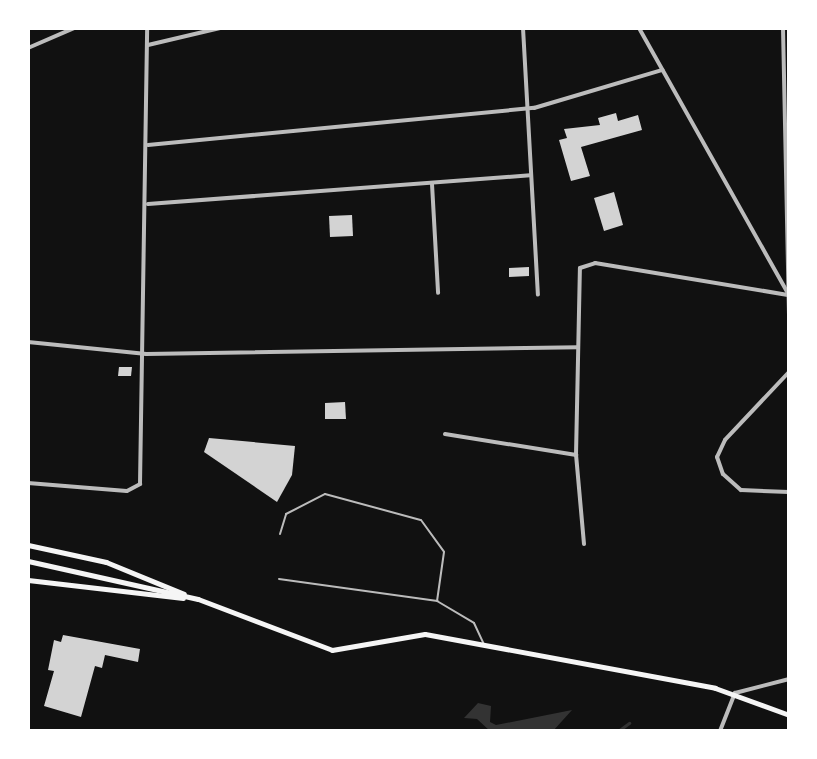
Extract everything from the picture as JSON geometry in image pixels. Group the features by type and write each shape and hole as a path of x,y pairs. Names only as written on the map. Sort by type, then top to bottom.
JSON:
{"main road":[{"path":"28,545 106,562 156,579 188,597"},
{"path":"30,559 188,597 341,652 406,634 484,645 735,693 789,715"},
{"path":"28,580 188,597"}],"street":[{"path":"28,48 74,28"},
{"path":"28,483 138,487 146,354 147,28"},
{"path":"148,45 220,28"},
{"path":"523,28 538,295"},
{"path":"639,28 789,295"},
{"path":"783,28 789,314"},
{"path":"147,145 526,109 662,70"},
{"path":"148,204 530,175"},
{"path":"432,184 438,293"},
{"path":"584,544 576,455 579,273 584,263 789,295"},
{"path":"28,342 146,354 578,347"},
{"path":"789,372 725,440 717,457 723,474 741,490 789,492"},
{"path":"445,434 576,455"},
{"path":"720,731 735,693 789,679"}],"lane":[{"path":"280,534 286,514 318,494 421,520 444,552 437,601"},
{"path":"279,579 437,601 474,623 482,632 484,645"}],"shaded area":[{"path":"478,703 491,706 490,722 496,725 572,710 553,731 490,731 477,719 464,718"}],"building":[{"path":"616,113 618,121 638,115 642,130 581,147 590,176 571,181 559,140 567,138 564,129 600,125 598,118"},
{"path":"614,192 623,225 604,231 594,198"},
{"path":"352,215 353,236 330,237 329,216"},
{"path":"529,267 529,276 509,277 509,268"},
{"path":"119,367 132,367 131,376 118,376"},
{"path":"345,402 346,419 325,419 325,403"},
{"path":"209,438 295,446 292,475 277,502 204,452"},
{"path":"63,635 140,649 138,662 105,655 102,668 95,666 81,717 44,706 54,671 48,670 54,640 61,642"}],"waterway":[{"path":"618,731 629,723"}]}
